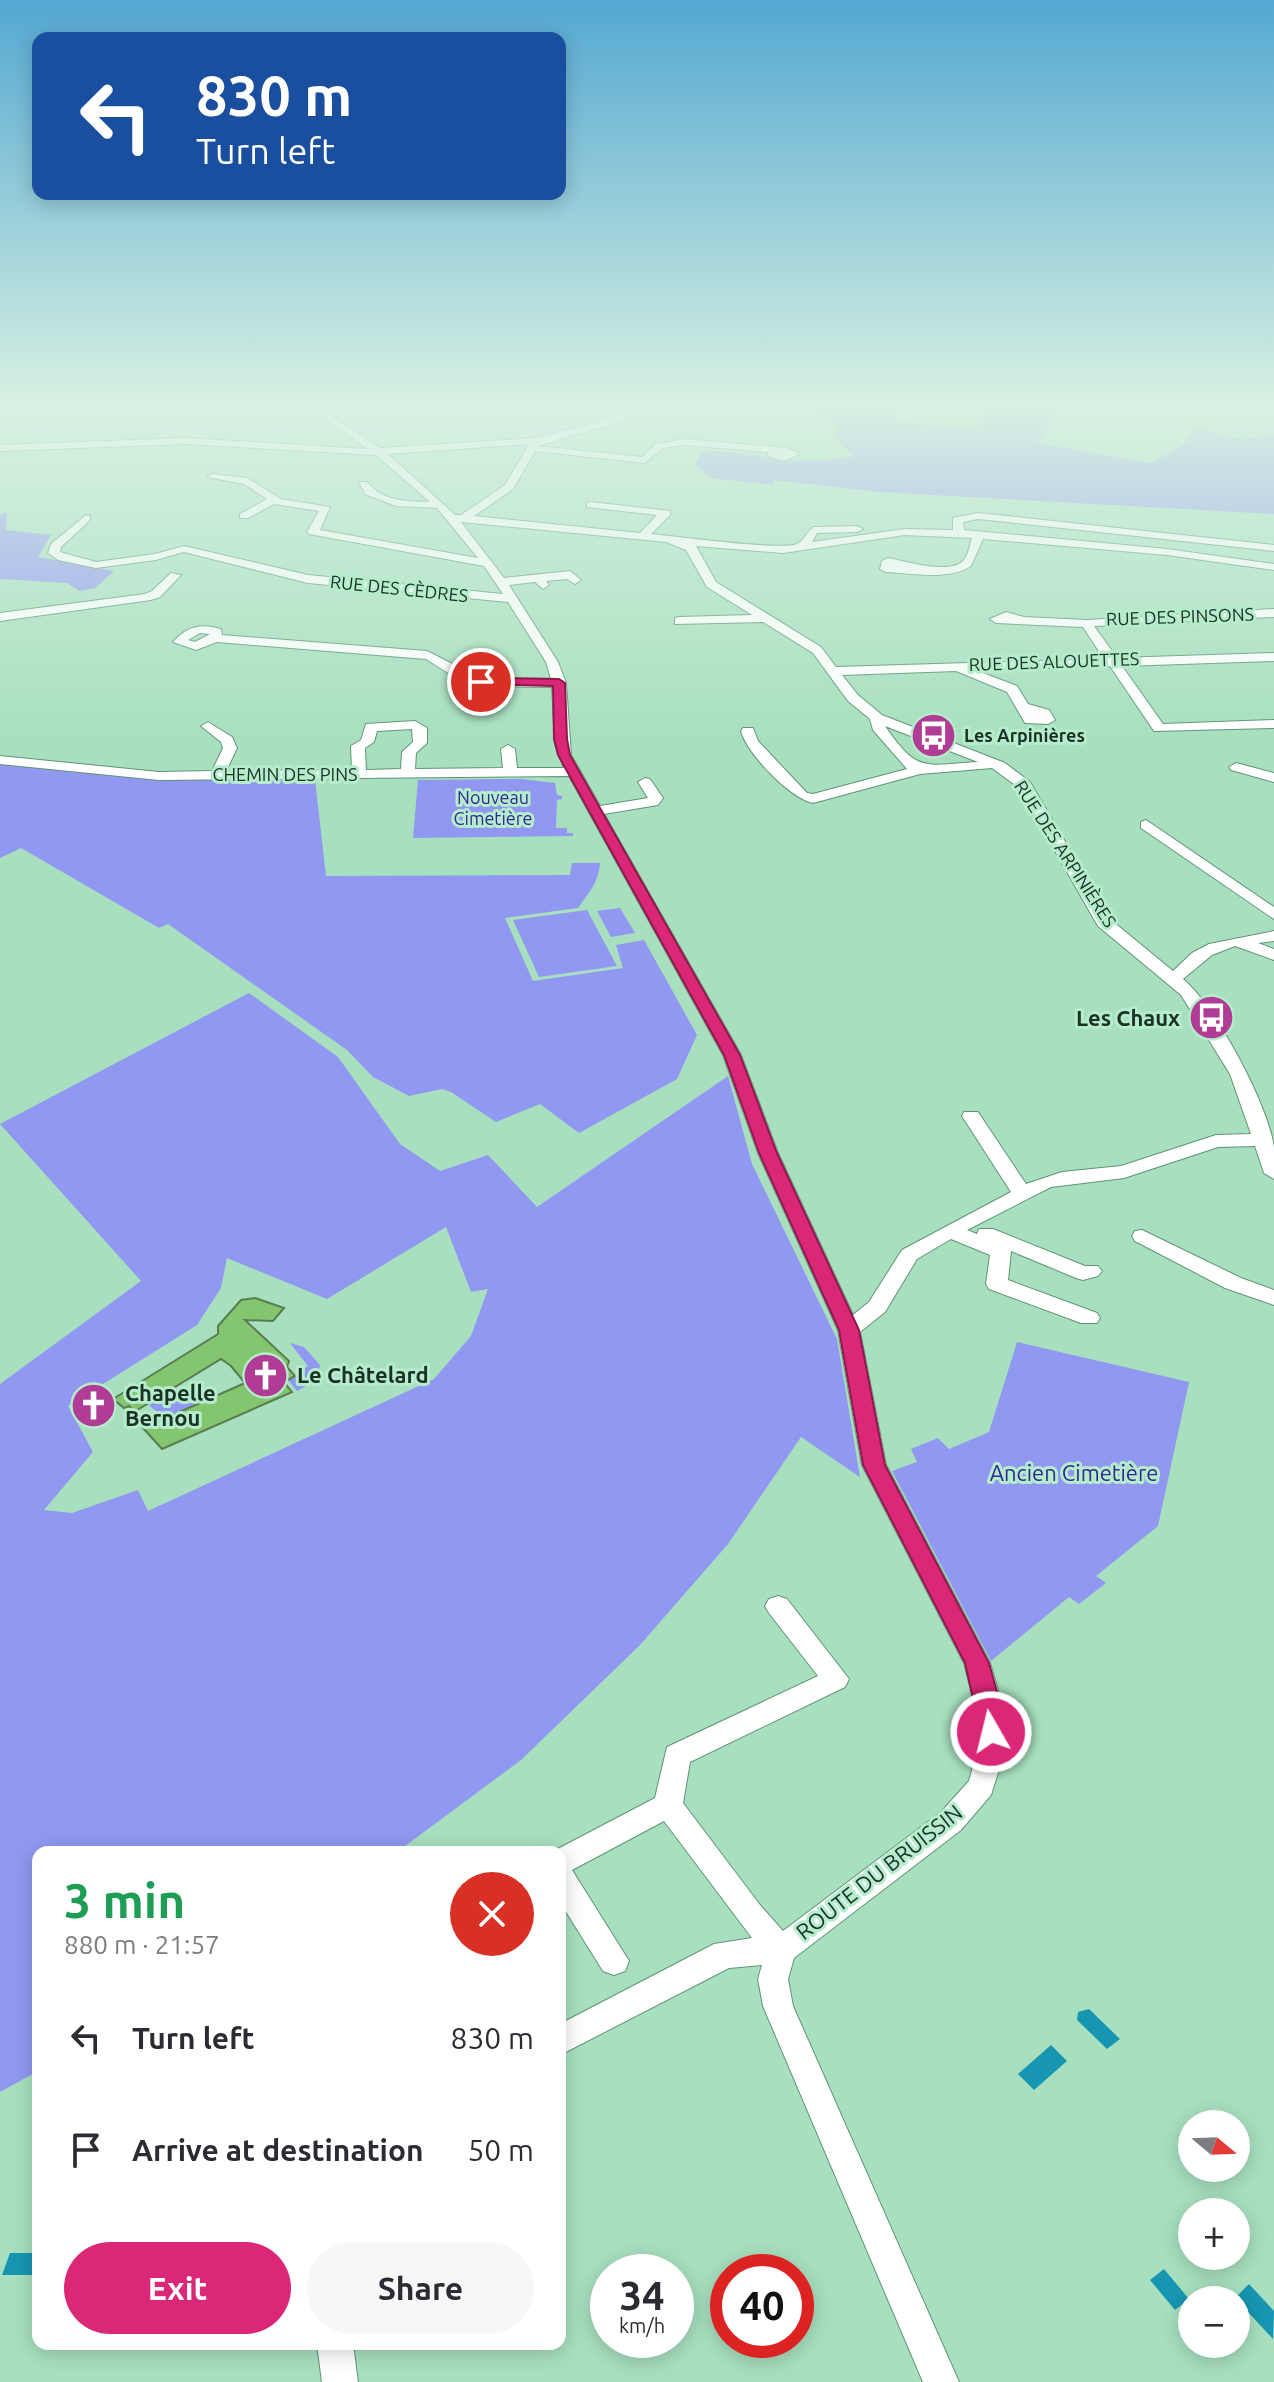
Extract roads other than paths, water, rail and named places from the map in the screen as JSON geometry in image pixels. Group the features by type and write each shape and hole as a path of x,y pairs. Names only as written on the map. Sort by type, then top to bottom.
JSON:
{"street":[{"path":"323,514 313,532 488,563"},
{"name":"ROUTE DU BRUISSIN","path":"452,514 458,518 513,599 552,662 559,683 560,739 572,772 732,1055 768,1153 849,1330 874,1465 977,1663 991,1713 991,1751 981,1787 951,1821 781,1950 773,1979 778,2006 941,2382"},
{"path":"458,518 464,514"},
{"path":"643,536 665,514"},
{"path":"1041,522 1046,514"},
{"path":"959,533 957,520 970,516 1123,525 1258,542 1274,548"},
{"name":"RUE DES CÈDRES","path":"86,518 55,546 54,553 62,558 96,565 156,557 184,549 308,579 513,599"},
{"path":"458,518 643,536 685,544 706,542 783,550 856,533 979,534 1167,552 1274,567"},
{"path":"930,570 962,568 967,564 979,534"},
{"name":"RUE DES ARPINIÈRES","path":"685,544 691,548 711,584 817,650 853,698 877,718 1011,772 1025,785 1104,923 1185,988 1239,1074 1270,1157"},
{"path":"0,617 61,612 147,597 156,594 175,575"},
{"path":"501,582 541,581 570,575 575,580"},
{"name":"RUE DES PINSONS","path":"1024,621 1087,624 1097,621 1274,613"},
{"path":"679,621 767,618"},
{"name":"RUE DES PINSONS","path":"1087,624 1159,728 1274,724"},
{"path":"215,638 427,655 448,662 455,673 468,679 559,683"},
{"name":"RUE DES ALOUETTES","path":"834,671 1274,657"},
{"path":"956,666 1012,689 1022,707"},
{"name":"RUE DES ARPINIÈRES","path":"877,718 878,727 889,741 907,762 919,770 993,764"},
{"path":"359,774 358,746 367,742 371,727 415,725 420,728 420,743 409,752 408,774"},
{"path":"208,726 227,740 230,748 217,775"},
{"path":"748,731 751,742 802,796 813,799 919,770"},
{"path":"508,749 511,774"},
{"name":"CHEMIN DES PINS","path":"0,760 132,775 572,772"},
{"path":"1236,767 1274,778"},
{"path":"594,811 653,802 656,798 645,782"},
{"path":"1146,825 1274,914"},
{"path":"1173,977 1185,973 1197,958 1217,947 1239,940 1274,936"},
{"path":"1239,940 1274,955"},
{"path":"971,1116 1022,1193"},
{"path":"849,1330 877,1307 909,1255 1022,1193 1062,1178 1124,1172 1216,1141 1270,1157"},
{"path":"957,1227 1083,1273 1091,1271"},
{"path":"957,1227 1001,1252 997,1284 1089,1318"},
{"path":"1142,1236 1233,1283 1274,1298"},
{"path":"778,1606 836,1679 677,1755 668,1805 749,1914 781,1950"},
{"path":"566,1859 668,1805"},
{"path":"566,1885 614,1961"},
{"path":"566,2037 725,1954 781,1950"},
{"path":"336,2350 340,2382"}],"place":[{"name":"Les Arpinières","path":"933,736"},
{"name":"Les Chaux","path":"1211,1018"},
{"name":"Le Châtelard","path":"266,1375"},
{"name":"Chapelle Bernou","path":"94,1406"}],"park label":[{"name":"Nouveau Cimetière","path":"493,808"},
{"name":"Ancien Cimetière","path":"1074,1473"}]}
